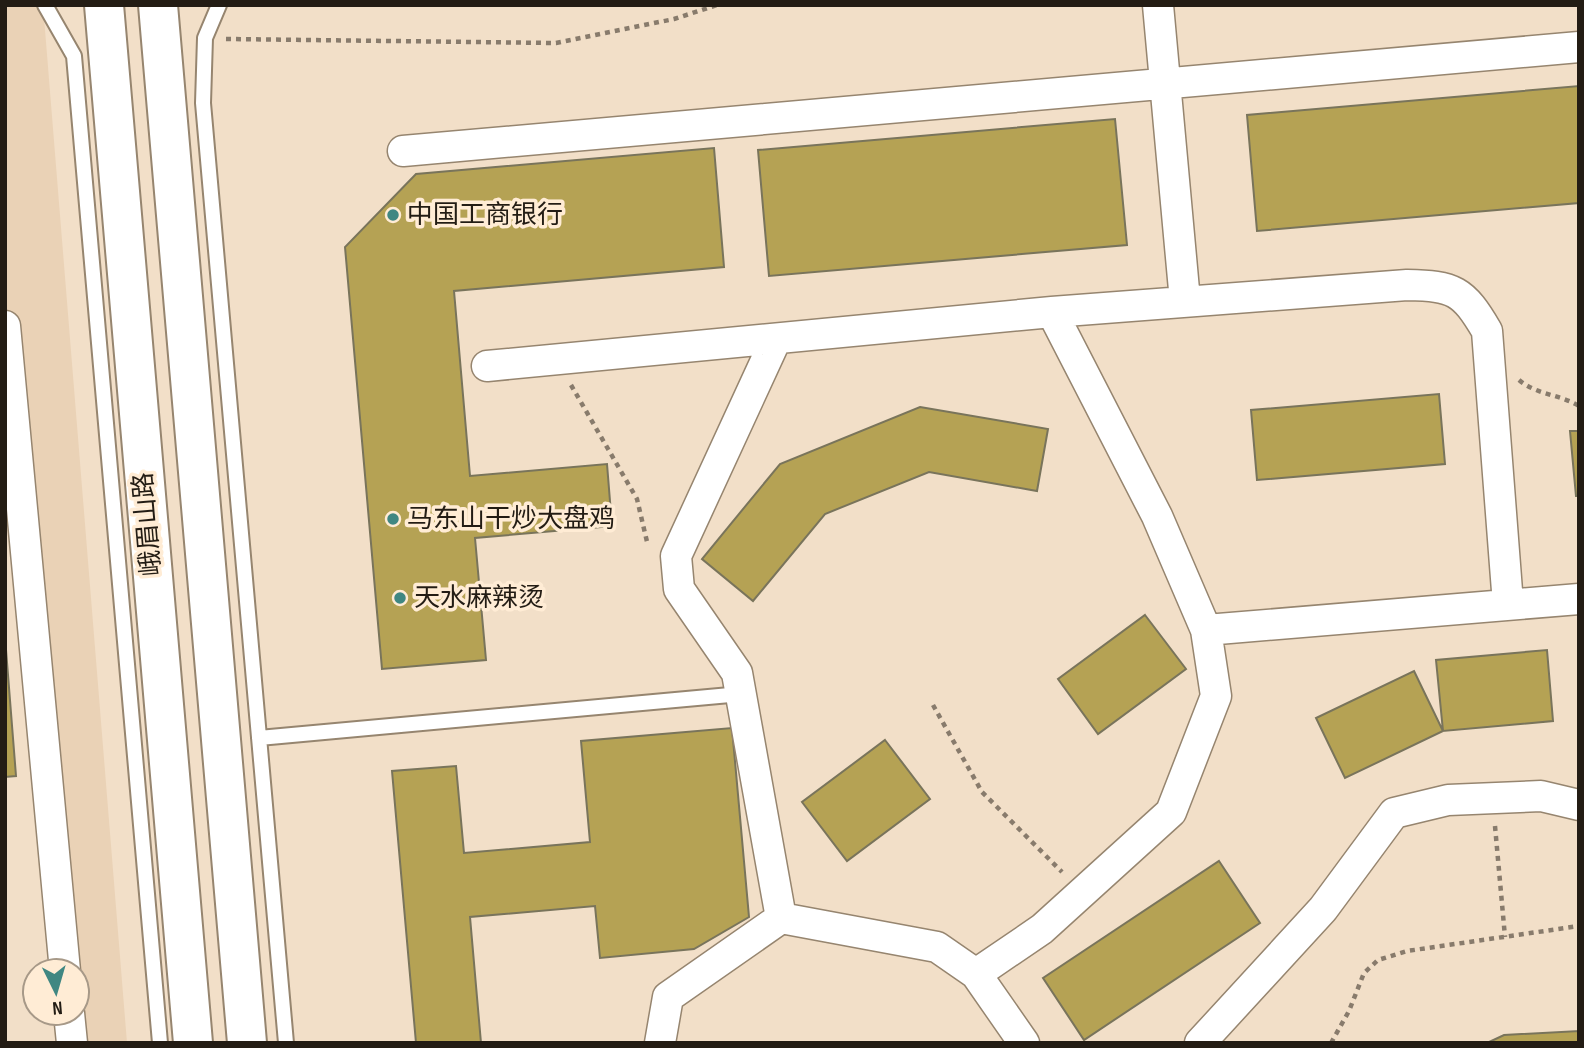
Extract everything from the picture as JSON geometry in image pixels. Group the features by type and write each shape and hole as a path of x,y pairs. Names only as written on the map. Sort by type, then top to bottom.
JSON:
{"street":[{"name":"峨眉山路","path":"104,5 193,1043"},
{"name":"峨眉山路","path":"158,5 247,1043"},
{"path":"1158,5 1185,301"},
{"path":"403,151 1579,47"},
{"path":"487,366 1052,312 1407,285 1440,286 1469,302 1487,331 1508,604"},
{"path":"976,974 1042,929 1171,812 1216,696 1206,630 1157,516 1052,312"},
{"path":"5,326 64,957"},
{"path":"776,339 676,556 679,589 737,673 781,918"},
{"path":"1206,630 1579,599"},
{"path":"1200,1043 1323,909 1394,813 1448,800 1541,796 1579,806"},
{"path":"660,1043 668,997 781,918 937,947 976,974 1024,1043"}],"lane":[{"path":"45,5 75,56 160,1043"},
{"path":"219,5 205,38 203,103 286,1043"},
{"path":"259,738 741,694"}],"path":[{"path":"205,38 556,44 674,19 717,5"},
{"path":"1488,356 1531,391 1566,398 1579,406"},
{"path":"557,360 637,499 653,569 679,589"},
{"path":"933,705 982,792 1083,892"},
{"path":"1493,798 1505,936"},
{"path":"1331,1043 1349,1011 1364,973 1378,960 1407,951 1579,926"}],"shaded area":[{"path":"5,5 43,5 127,1043 65,1043 71,1027 91,1027 91,957 58,957 5,308"}],"building":[{"path":"1579,86 1579,203 1257,231 1247,115"},
{"path":"1115,119 1127,245 769,276 758,150"},
{"path":"714,148 724,267 454,291 470,476 607,464 612,526 475,538 486,660 382,669 345,247 416,174"},
{"path":"1439,394 1445,464 1257,480 1251,410"},
{"path":"920,407 1048,429 1037,491 929,472 825,514 753,601 702,559 780,464"},
{"path":"1570,431 1579,431 1579,496 1576,496"},
{"path":"1145,615 1186,669 1098,734 1058,679"},
{"path":"5,637 16,776 5,777"},
{"path":"1547,650 1553,721 1443,731 1436,660"},
{"path":"1414,671 1443,731 1345,778 1316,718"},
{"path":"732,728 749,917 694,949 600,958 595,906 470,917 481,1043 416,1043 392,771 456,766 464,853 590,842 581,741"},
{"path":"885,740 930,799 847,861 802,802"},
{"path":"1219,861 1260,923 1084,1040 1043,978"},
{"path":"1579,1031 1579,1043 1487,1043 1504,1035"}],"place":[{"name":"中国工商银行","path":"393,215"},
{"name":"马东山干炒大盘鸡","path":"393,519"},
{"name":"天水麻辣烫","path":"400,598"}]}
